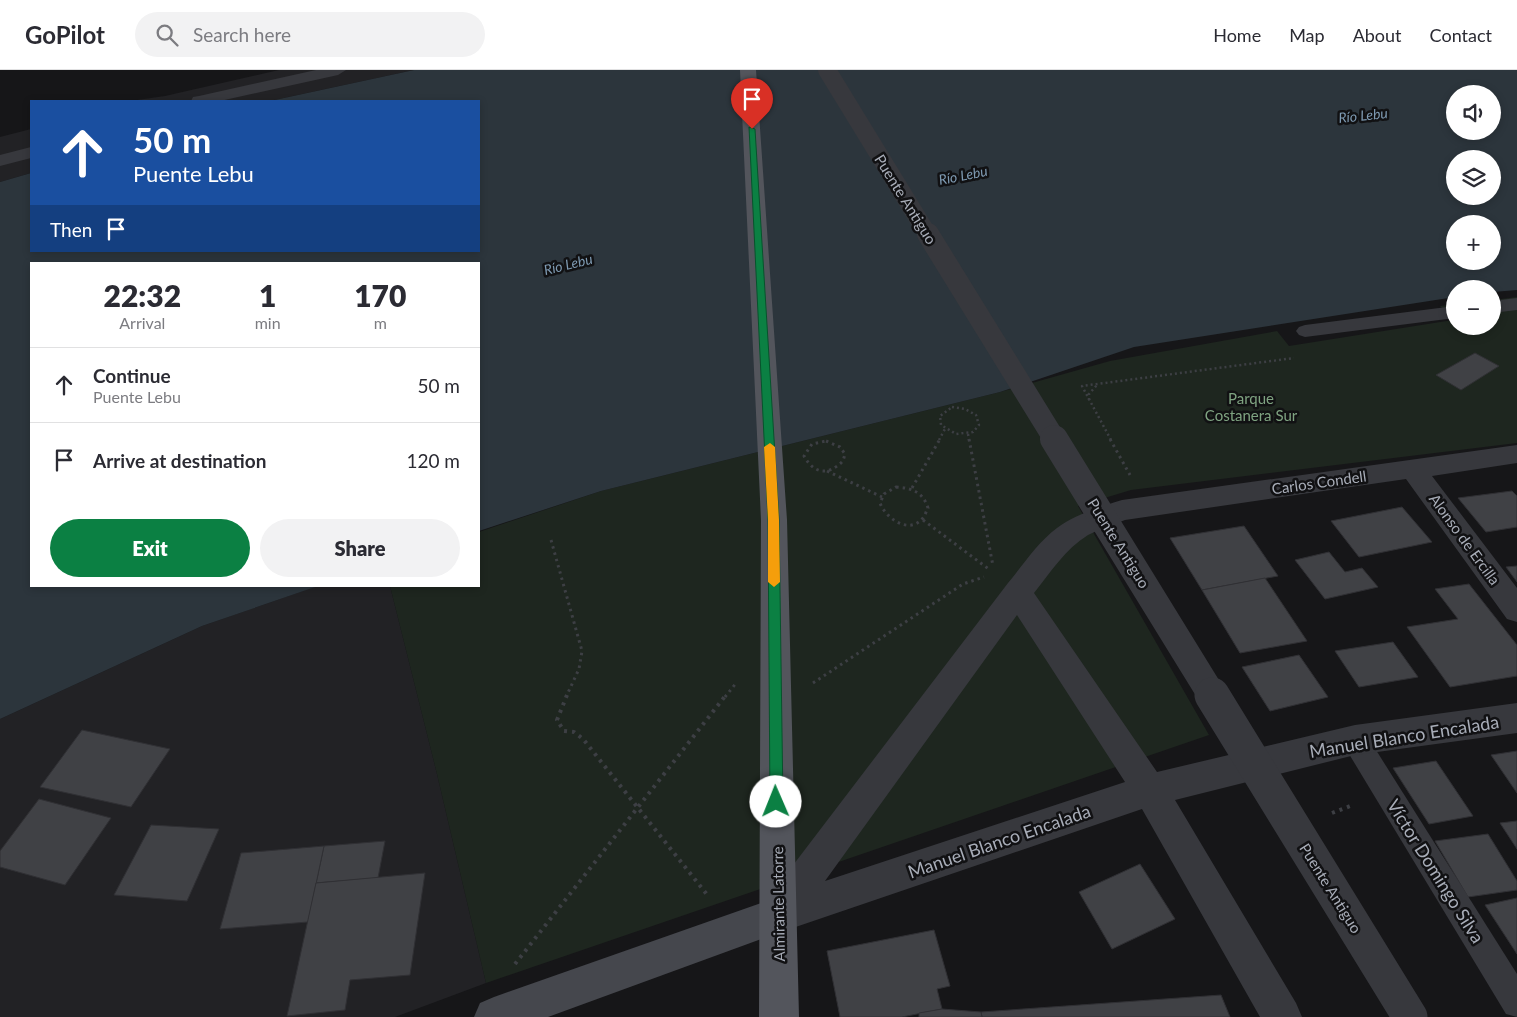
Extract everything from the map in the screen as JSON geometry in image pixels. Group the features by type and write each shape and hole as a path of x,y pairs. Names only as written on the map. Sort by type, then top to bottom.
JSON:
{"main road":[{"name":"Almirante Latorre","path":"748,70 774,520 779,1017"},
{"name":"Manuel Blanco Encalada","path":"494,1017 778,915"}],"street":[{"path":"203,100 338,70"},
{"name":"Puente Antiguo","path":"827,70 1410,1017"},
{"path":"0,162 30,152"},
{"name":"Carlos Condell","path":"778,915 1006,582 1080,527 1135,508 1517,454"},
{"name":"Alonso de Ercilla","path":"1413,469 1517,610"},
{"path":"1006,582 1150,790 1282,1017"},
{"name":"Manuel Blanco Encalada","path":"778,915 1150,790 1355,740 1517,718"}],"lane":[{"path":"1501,306 1517,304"},
{"path":"1305,331 1446,313"},
{"name":"Víctor Domingo Silva","path":"1355,740 1517,1003"}],"path":[{"path":"1089,400 1089,394 1099,384 1082,386 1135,508"},
{"path":"952,407 971,411 978,420 976,429 968,434 956,434 945,429 940,420 942,412 952,407"},
{"path":"912,488 945,429"},
{"path":"968,434 1006,582"},
{"path":"826,471 833,470 843,464 845,454 843,449 826,441 813,443 806,451 806,461 814,468 826,471 882,497"},
{"path":"896,487 912,488 927,502 927,514 922,520 908,524 893,521 882,511 880,505 882,497 889,489 896,487"},
{"path":"922,520 1006,582"},
{"path":"551,540 582,651 580,671 559,709 557,720 564,731 574,732 583,739 736,930"},
{"path":"775,708 963,584 1006,582"},
{"path":"511,967 638,809 774,634"}],"shaded area":[{"path":"279,70 414,70 275,100 137,100 165,96"},
{"path":"30,129 30,173 0,182 0,137"},
{"path":"314,587 390,587 486,983 395,1017 0,1017 0,719 202,626"}],"green space":[{"name":"Parque Costanera Sur","path":"1517,297 1517,443 1131,490 1078,506 1209,735 486,983 390,587 480,587 480,532 601,491 1000,392 1110,361 1277,331 1289,346 1446,321 1446,335 1501,335 1501,299"},
{"path":"1446,305 1446,312 1440,306"}],"water":[{"name":"Río Lebu","path":"414,70 1517,70 1517,290 1501,291 1501,280 1446,280 1446,298 1134,347 1000,392 601,491 480,531 480,262 30,262 30,587 315,587 202,626 0,719 0,182 30,173 30,252 480,252 480,100 275,100"}],"building":[{"path":"1475,353 1499,366 1461,390 1436,375"},
{"path":"1512,491 1517,496 1517,527 1486,532 1458,498"},
{"path":"1402,507 1432,542 1359,557 1331,521"},
{"path":"1244,526 1278,576 1202,590 1170,538"},
{"path":"1329,552 1345,572 1362,568 1378,587 1325,599 1295,560"},
{"path":"1517,566 1517,582 1506,567"},
{"path":"1265,578 1307,641 1240,653 1202,590"},
{"path":"1469,584 1517,645 1517,676 1450,687 1407,627 1458,619 1435,589"},
{"path":"1393,642 1418,677 1359,687 1335,651"},
{"path":"1299,655 1328,697 1270,711 1242,667"},
{"path":"82,730 170,749 131,807 40,787"},
{"path":"1517,751 1517,793 1491,755"},
{"path":"1436,761 1473,816 1429,824 1393,768"},
{"path":"39,799 111,818 65,885 0,867 0,851"},
{"path":"1517,821 1517,849 1500,823"},
{"path":"151,825 219,829 187,901 114,895"},
{"path":"1488,834 1517,881 1517,890 1468,897 1435,841"},
{"path":"385,841 378,878 316,883 324,846"},
{"path":"324,846 308,922 220,929 241,853"},
{"path":"1140,864 1175,919 1112,949 1079,892"},
{"path":"425,873 410,975 350,980 345,1010 287,1016 316,883"},
{"path":"1517,898 1517,954 1485,905"},
{"path":"934,930 950,986 937,989 942,1009 902,1017 840,1017 827,951"},
{"path":"1221,995 1230,1017 982,1017 981,1012"},
{"path":"942,1009 981,1012 982,1017 919,1017 919,1013"}],"slow traffic":[{"path":"770,447 774,520 774,582"}],"route":[{"path":"752,129 774,520 776,802"}]}
